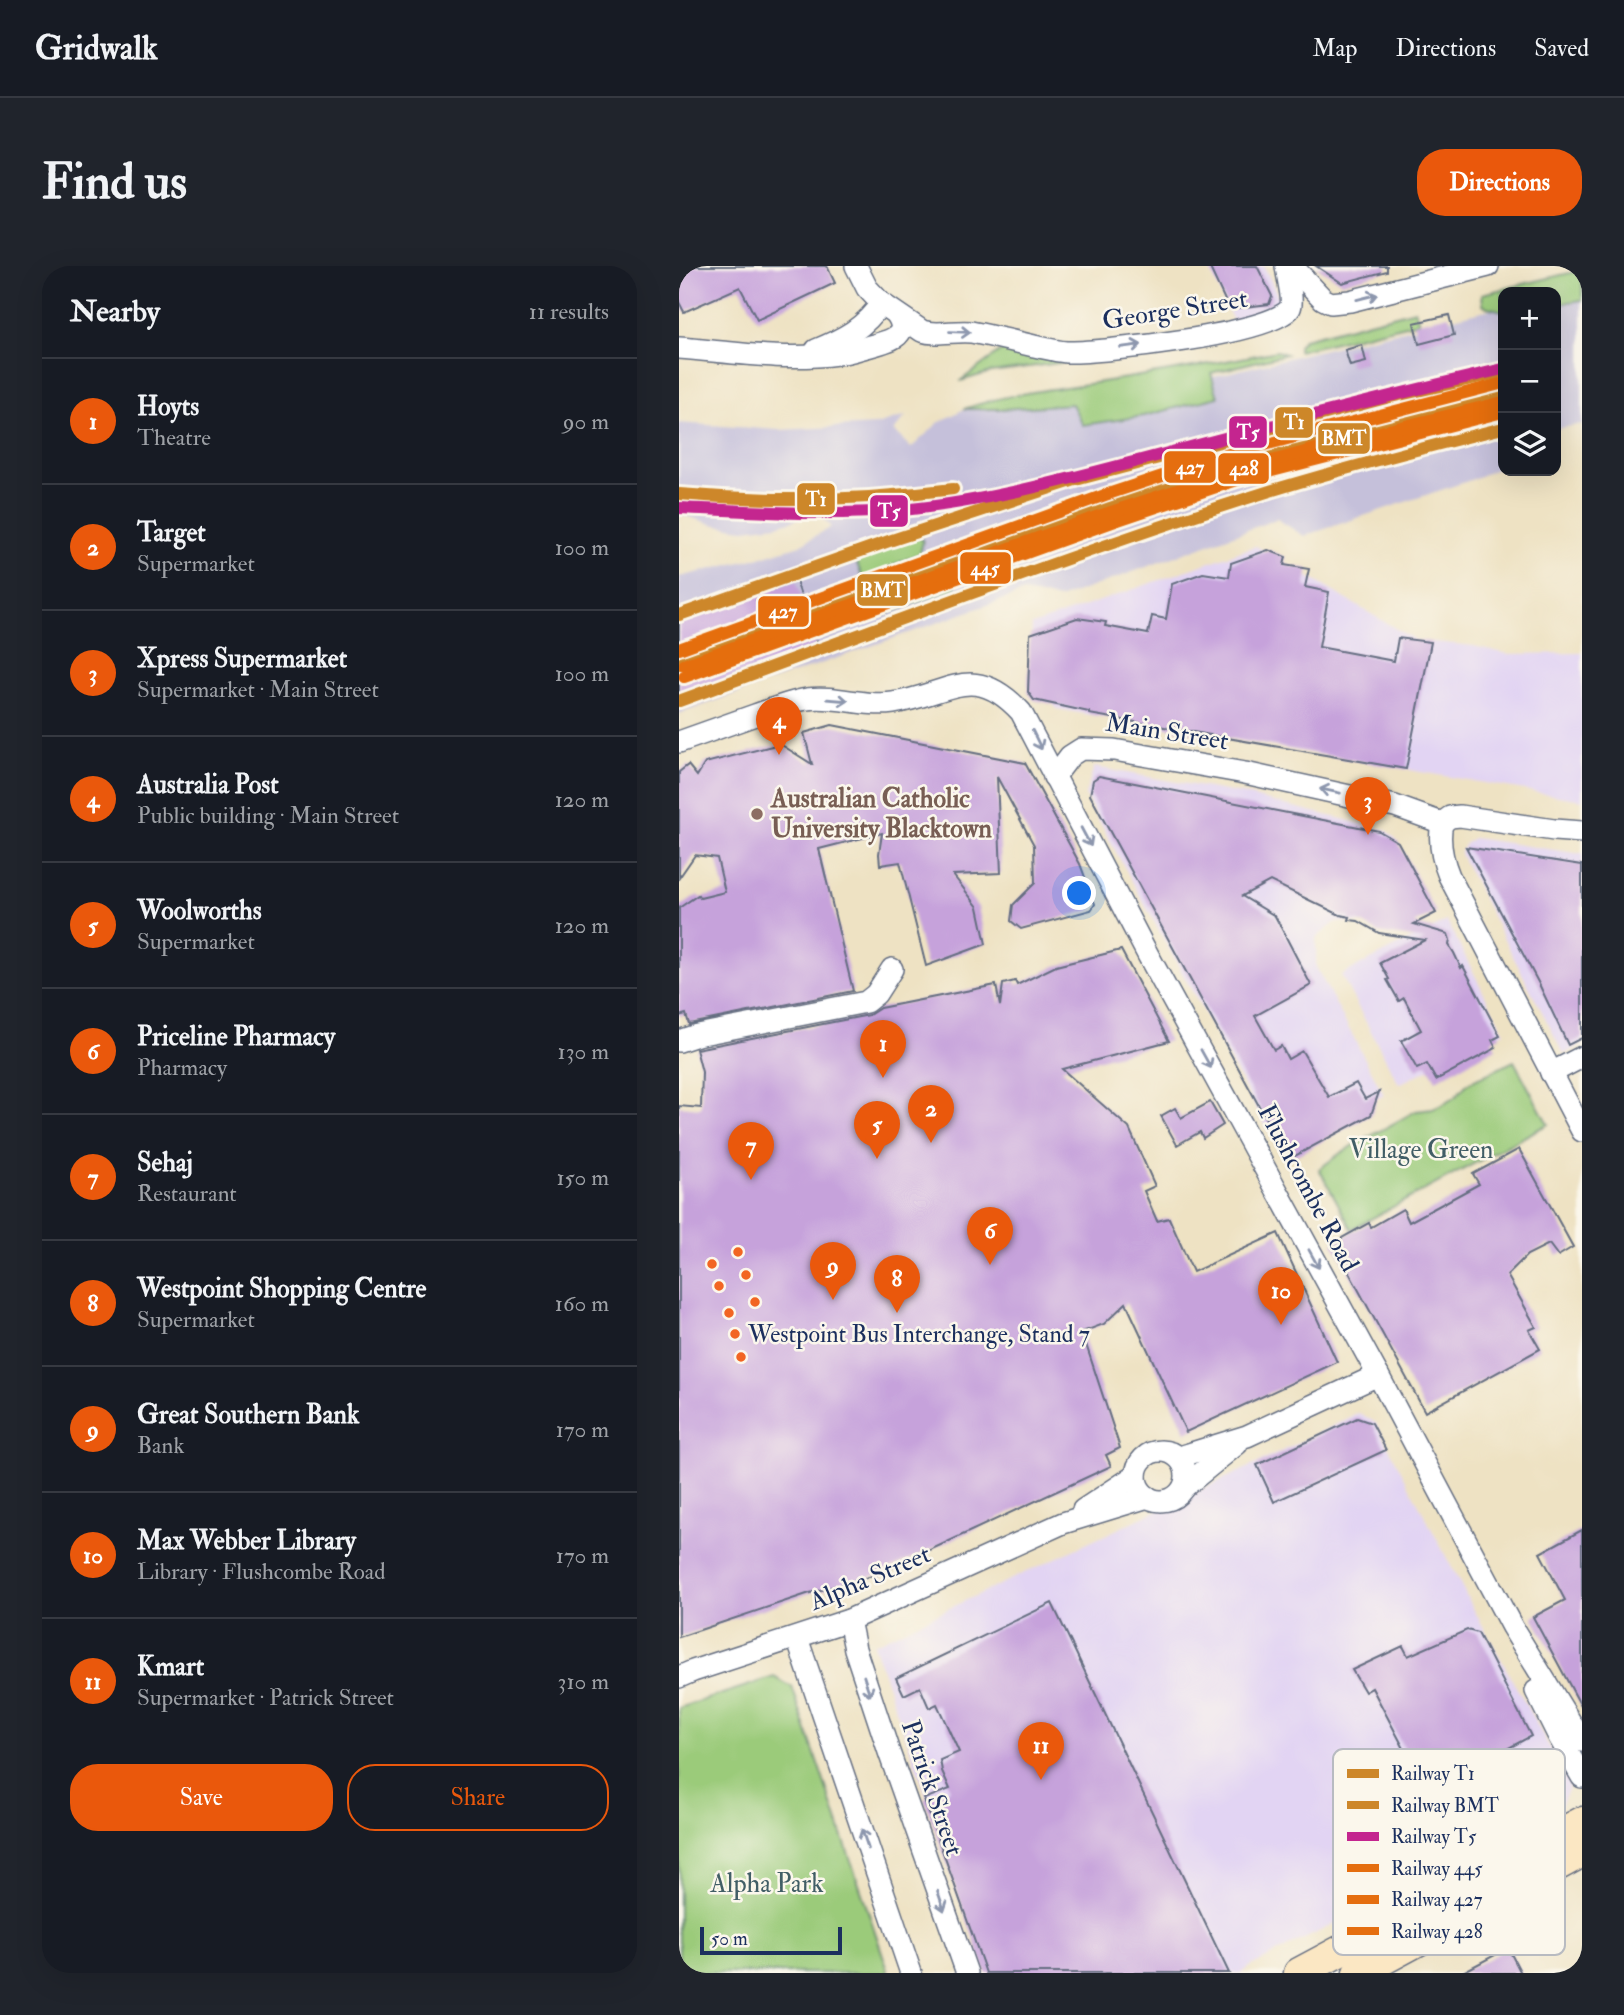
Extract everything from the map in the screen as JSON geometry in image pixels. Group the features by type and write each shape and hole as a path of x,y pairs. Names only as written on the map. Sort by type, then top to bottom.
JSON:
{"main road":[{"path":"1565,1831 1582,1822"},
{"path":"1565,1861 1582,1852"},
{"path":"1299,1973 1333,1955"},
{"path":"1357,1973 1390,1955"}],"street":[{"path":"679,348 798,357 840,354 893,339 902,326 867,288 856,266"},
{"name":"George Street","path":"889,309 915,328 929,333 971,332 1063,352 1089,352 1197,338 1272,321 1288,311 1291,305 1286,266"},
{"path":"1292,266 1317,294 1331,303 1350,301 1488,266"},
{"path":"798,357 837,341 889,309"},
{"path":"679,742 788,703 809,699 881,704 909,700 970,683 997,692 1021,712 1054,777"},
{"name":"Main Street","path":"1054,777 1070,756 1080,750 1114,750 1245,773 1395,806 1442,823 1450,817 1460,816 1582,832"},
{"name":"Flushcombe Road","path":"1054,777 1512,1627 1582,1741"},
{"path":"1442,823 1441,852 1449,876 1582,1131"},
{"path":"679,1041 697,1035 866,1002 876,994 893,969"},
{"path":"1551,1073 1582,1057"},
{"path":"1179,1457 1247,1436 1378,1375"},
{"path":"1184,1487 1187,1471 1179,1457 1167,1451 1154,1451 1142,1460 1136,1475 1139,1487 1148,1497 1169,1500 1176,1497 1184,1487 1247,1436"},
{"name":"Alpha Street","path":"1063,1523 1136,1475"},
{"name":"Alpha Street","path":"684,1673 797,1639 849,1620 1063,1523 1148,1497"},
{"name":"Patrick Street","path":"849,1620 855,1649 889,1752 967,1973"},
{"name":"Flushcombe Road","path":"1512,1627 1528,1675 1582,1777"},
{"path":"797,1639 911,1973"}],"shaded area":[{"path":"1208,266 1264,266 1283,307 1234,323"},
{"path":"1582,286 1582,424 1561,428 1561,350 1561,292"},
{"path":"1498,307 1498,468 1471,480 1304,536 1277,519 1059,599 1024,592 679,714 679,577 800,545 831,527 814,510 777,525 744,529 716,525 679,514 679,423 779,430 876,425 906,416 894,431 911,448 938,423 964,409 1002,409 1202,379"},
{"path":"1256,546 1415,640 1473,646 1508,654 1582,653 1582,800 1057,709 1030,673 1032,625"},
{"path":"1094,767 1241,794 1386,830 1397,840 1436,913 1384,924 1336,922 1316,938 1316,967 1384,1095 1280,1152 1085,795"},
{"path":"1473,838 1582,854 1582,1045 1564,1054 1461,856 1460,852 1465,844"},
{"path":"1447,921 1504,1032 1399,1084 1341,975"},
{"path":"1359,1413 1376,1423 1550,1749 1333,1749 1333,1924 1241,1973 989,1973 873,1644"},
{"path":"1565,1776 1570,1785 1565,1796"}],"green space":[{"path":"1582,270 1582,300 1561,303 1561,287 1511,287"},
{"path":"1498,290 1498,310 1483,304 1482,294"},
{"path":"1415,310 1419,322 1298,351 1298,346 1304,339"},
{"path":"1009,345 1141,352 991,372 960,381"},
{"path":"1277,351 1286,354 1211,373 1218,397 1144,416 1083,425 1072,404 964,409 1015,395"},
{"path":"919,537 923,541 920,554 863,579 855,558"},
{"path":"953,579 957,588 876,618 872,607"},
{"name":"Village Green","path":"1514,1061 1548,1124 1352,1229 1319,1169 1342,1152 1416,1111 1442,1105 1455,1097 1468,1083"},
{"name":"Alpha Park","path":"774,1677 792,1687 889,1973 679,1973 679,1708"}],"building":[{"path":"679,266 827,266 835,283 757,320 740,287 684,312 679,302"},
{"path":"1209,266 1257,266 1272,296 1269,304 1229,309"},
{"path":"1316,266 1387,266 1387,271 1342,283"},
{"path":"1449,315 1454,335 1419,344 1414,323"},
{"path":"1362,345 1366,362 1350,366 1345,350"},
{"path":"1268,550 1286,557 1284,565 1309,569 1305,587 1329,592 1319,647 1394,661 1398,638 1431,642 1406,769 1089,714 1034,700 1028,692 1030,634 1077,618 1106,622 1105,626 1148,634 1152,616 1166,619 1172,584 1203,573 1229,577 1231,563"},
{"path":"796,581 818,644 709,686 710,689 679,699 679,619"},
{"path":"832,725 1025,763 1080,864 1095,904 1091,910 1021,929 1011,921 1013,905 1035,883 1034,845 997,777 1001,873 953,875 978,907 986,944 926,966 900,862 880,865 882,833 819,849 853,991 689,1024 686,1014 679,1016 679,908 698,895 700,898 725,892 717,858 695,855 679,878 679,772 688,765 697,776 705,763 780,744 812,764 804,733"},
{"path":"1099,776 1379,831 1398,842 1436,913 1414,924 1448,934 1449,945 1500,1036 1492,1040 1496,1048 1436,1080 1427,1064 1417,1069 1401,1041 1421,1030 1404,998 1399,1001 1380,963 1425,940 1379,933 1270,881 1242,896 1275,916 1311,985 1255,1016 1274,1050 1281,1046 1288,1059 1302,1051 1329,1097 1356,1083 1365,1099 1379,1092 1371,1115 1295,1156 1284,1152 1090,795 1093,780"},
{"path":"1466,847 1582,865 1582,1038 1568,1045 1539,984"},
{"path":"1121,950 1169,1041 1062,1069 1129,1128 1155,1186 1144,1191 1157,1221 1169,1218 1193,1272 1278,1233 1337,1362 1186,1432 1126,1303 1104,1324 1082,1332 1120,1448 1106,1455 1111,1466 876,1575 810,1593 679,1637 679,1106 701,1108 702,1072 696,1049 869,1015 880,1008 996,985 1000,1006 1003,984 1015,981 1017,985 1056,966"},
{"path":"1210,1102 1223,1125 1203,1138 1200,1132 1177,1145 1161,1116 1175,1108 1181,1118"},
{"path":"1519,1149 1573,1247 1558,1256 1549,1244 1527,1255 1507,1275 1536,1327 1529,1330 1540,1349 1425,1412 1333,1243 1369,1223 1371,1227 1403,1209 1409,1222 1479,1184 1473,1174"},
{"path":"1357,1418 1372,1423 1386,1450 1274,1502 1257,1465"},
{"path":"1582,1530 1582,1708 1533,1617 1565,1600 1540,1553"},
{"path":"1052,1603 1229,1973 986,1973 924,1799 950,1789 940,1760 959,1752 937,1704 929,1708 920,1687 904,1695 896,1678"},
{"path":"1467,1630 1478,1633 1531,1736 1507,1749 1404,1749 1372,1688 1365,1692 1352,1670 1403,1646 1408,1656"},
{"path":"1495,1955 1512,1955 1521,1973 1461,1973"}],"rail line":[{"name":"T5","path":"679,508 837,513 890,511 960,502 1063,480 1498,370"},
{"name":"T1","path":"679,615 889,541 1072,481 1386,398 1498,373"},
{"name":"427","path":"679,649 1105,495 1229,454 1498,385"},
{"name":"BMT","path":"679,664 1110,508 1233,467 1498,399"},
{"name":"428","path":"684,665 1099,516 1235,471 1498,403"},
{"name":"445","path":"684,677 1115,521 1237,480 1499,413"},
{"name":"T1","path":"679,701 975,592 1198,514 1330,473 1498,429"},
{"name":"T1","path":"679,494 816,499 953,489"}],"place":[{"name":"Australia Post","path":"779,755"},
{"name":"Australian Catholic University Blacktown","path":"757,814"},
{"name":"Xpress Supermarket","path":"1368,835"},
{"name":"Hoyts","path":"883,1078"},
{"name":"Target","path":"931,1143"},
{"name":"Woolworths","path":"877,1159"},
{"name":"Sehaj","path":"751,1180"},
{"name":"Priceline Pharmacy","path":"990,1265"},
{"name":"Great Southern Bank","path":"833,1300"},
{"name":"Westpoint Shopping Centre","path":"897,1313"},
{"name":"Max Webber Library","path":"1281,1325"},
{"name":"Westpoint Bus Interchange, Stand 7","path":"735,1334"},
{"name":"Kmart","path":"1041,1780"}]}
